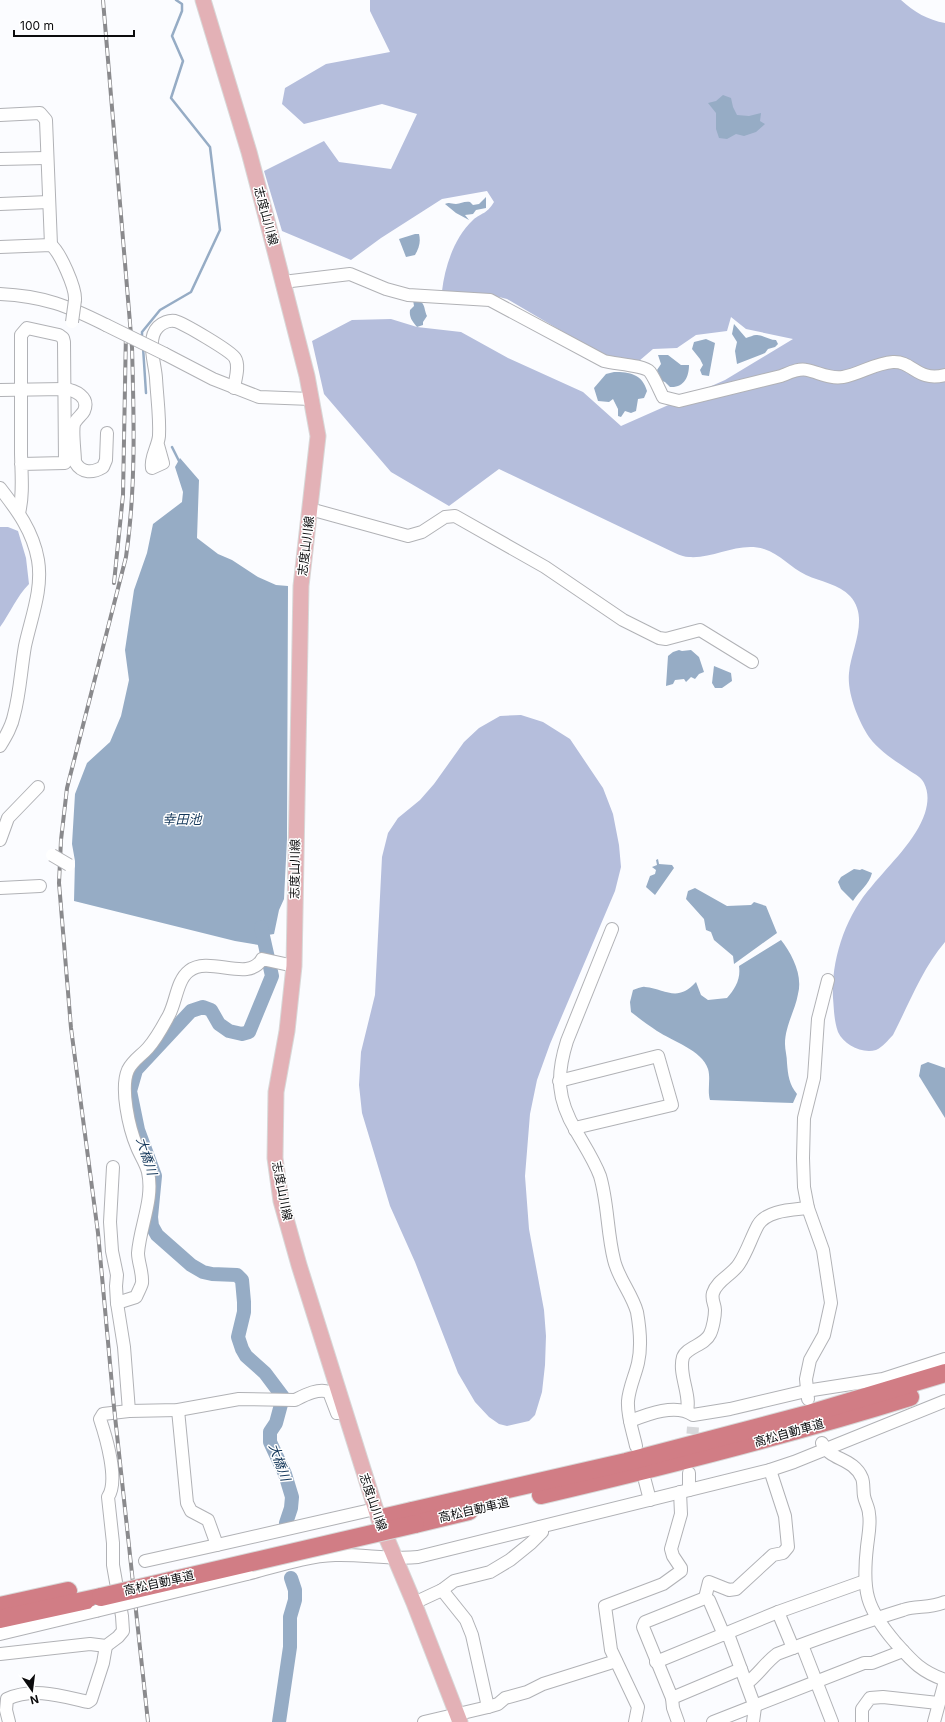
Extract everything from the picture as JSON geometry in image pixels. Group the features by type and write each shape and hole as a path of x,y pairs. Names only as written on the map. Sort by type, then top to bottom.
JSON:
{"highway":[{"name":"高松自動車道","path":"0,1620 99,1597 633,1460 805,1415 945,1374"},
{"name":"高松自動車道","path":"414,1517 633,1474 770,1438 945,1386"},
{"name":"高松自動車道","path":"0,1606 99,1597"}],"main road":[{"name":"志度山川線","path":"204,0 249,152 283,282 311,399 318,436 301,586 294,966 287,1032 276,1092 275,1158 283,1208 375,1509 459,1718"}],"street":[{"path":"0,115 40,113 46,120 46,158 51,245"},
{"path":"0,160 46,158"},
{"path":"0,204 49,202"},
{"path":"0,247 51,245 57,249 75,295 72,322 69,333 63,338"},
{"path":"283,282 350,274 386,289 408,295 490,300 604,361 617,365 637,366 649,370 663,397 679,401 781,376 793,371 806,370 828,377 842,377 894,362 926,376 934,378 945,375"},
{"path":"0,294 36,297 56,302 234,388 260,396 287,399 311,399"},
{"path":"158,446 159,434 156,366 152,350 153,337 157,328 166,322 175,321 227,350 236,359 237,372 234,388"},
{"path":"19,513 22,504 21,335 27,328 59,335 63,338"},
{"path":"21,464 65,463 63,338"},
{"path":"0,390 64,389 73,390 80,394 85,405 84,411 74,425 75,462 78,467 84,471 91,472 103,466 106,460 107,433"},
{"path":"0,488 19,513 33,540 38,560 36,605 25,645 14,716 7,736 0,746"},
{"path":"310,509 408,536 422,532 445,517 455,516 545,567 623,620 659,638 666,639 700,630 752,662"},
{"path":"0,840 8,818 38,787"},
{"path":"52,855 69,865"},
{"path":"0,888 40,886"},
{"path":"612,929 567,1041 562,1058 559,1081 560,1095 566,1113 588,1152 599,1176 605,1200 607,1232 614,1262 636,1310 640,1329 640,1348 638,1364 631,1383 628,1402 630,1421 636,1446"},
{"path":"117,1303 136,1297 142,1282 138,1255 140,1230 144,1221 149,1184 148,1171 137,1146 125,1101 124,1086 127,1072 132,1062 148,1048 161,1031 183,977 189,970 200,967 216,966 252,969 260,964 262,959 294,966"},
{"path":"807,1395 806,1378 810,1360 824,1335 831,1303 823,1250 808,1208 804,1187 804,1118 814,1078 818,1019 828,980"},
{"path":"559,1081 658,1056 672,1106 579,1127 575,1130"},
{"path":"112,1167 110,1222 112,1251 117,1275 117,1303 124,1347 129,1411"},
{"path":"691,1418 684,1382 683,1358 686,1352 702,1344 711,1334 715,1309 712,1301 716,1286 739,1265 759,1224 767,1217 779,1213 808,1208"},
{"path":"630,1421 646,1415 677,1409 691,1418 883,1379 945,1359"},
{"path":"0,1654 90,1644 106,1646 123,1631 122,1616 113,1565 113,1544 108,1497 112,1490 112,1480 106,1438 100,1419 103,1414 129,1411 178,1410 239,1399 295,1400 322,1390 328,1392 337,1413 345,1412"},
{"path":"0,1634 99,1597 247,1574 311,1558 334,1555 394,1559 418,1557 650,1500 770,1470 823,1445 945,1401"},
{"path":"178,1410 187,1503 191,1511 208,1520 217,1545"},
{"path":"823,1445 831,1455 847,1461 856,1469 862,1479 864,1496 870,1514 865,1581 869,1604 876,1618 912,1662 945,1681 934,1722"},
{"path":"705,1598 709,1582 729,1590 736,1589 773,1555 783,1553 788,1547 785,1516 770,1470"},
{"path":"635,1722 638,1707 610,1646 605,1606 663,1584 681,1571 681,1568 673,1556 671,1549 681,1514 689,1473"},
{"path":"645,1481 650,1500"},
{"path":"145,1561 375,1509"},
{"path":"414,1603 442,1590 454,1581 490,1572 510,1560 542,1532 540,1527"},
{"path":"656,1662 726,1635 778,1612 865,1581"},
{"path":"442,1590 466,1620 472,1635 488,1707"},
{"path":"705,1598 709,1600 742,1669 755,1706 753,1722"},
{"path":"678,1722 673,1708 672,1698 642,1627 645,1622 705,1598"},
{"path":"747,1683 766,1662 778,1654 904,1609 925,1608 945,1602"},
{"path":"778,1612 817,1682 828,1721"},
{"path":"9,1722 6,1710 7,1699 18,1694 38,1692 88,1702 91,1700 104,1663 106,1646"},
{"path":"713,1722 864,1663 872,1664 903,1651"},
{"path":"424,1722 459,1718 498,1704 505,1698 527,1692 543,1684 616,1661"},
{"path":"672,1698 742,1669"},
{"path":"862,1722 862,1709 870,1698 941,1699"}],"shaded area":[{"path":"370,0 901,0 922,15 945,23 945,942 929,964 916,987 893,1035 879,1049 865,1051 854,1047 844,1041 838,1032 833,998 835,968 842,938 855,910 872,886 902,851 915,833 925,813 927,794 926,787 920,778 888,756 873,742 857,715 850,689 849,673 858,634 859,614 856,605 850,596 835,586 801,572 775,554 764,549 745,547 698,557 687,557 680,555 499,469 449,506 391,472 324,394 312,341 352,320 391,319 417,327 461,332 508,358 583,392 621,426 725,380 793,339 746,329 731,317 727,331 696,335 677,348 653,349 639,361 615,360 582,343 507,299 487,294 442,291 448,262 461,235 466,227 476,217 486,211 494,202 487,191 442,199 381,238 351,260 282,231 264,171 324,141 339,162 391,169 417,114 382,104 304,124 282,104 285,88 326,64 390,52 370,11"},
{"path":"0,527 8,527 18,531 26,558 29,584 17,599 0,627"},
{"path":"521,715 543,722 570,739 603,788 613,814 619,845 621,867 615,891 550,1044 537,1080 530,1114 525,1176 529,1229 544,1310 546,1336 545,1365 542,1392 535,1415 529,1421 507,1426 499,1424 489,1417 475,1402 458,1373 415,1262 390,1206 362,1113 359,1085 361,1052 375,995 382,857 388,833 398,818 420,800 434,784 464,742 479,728 500,716"}],"water":[{"path":"723,95 731,98 737,115 749,116 761,113 760,121 765,124 756,132 744,136 736,134 727,139 719,138 716,129 716,113 708,103 716,101"},
{"path":"486,197 486,208 476,210 473,214 465,215 469,220 456,213 445,204 470,202 473,205 479,204"},
{"path":"419,234 420,237 418,250 415,255 406,257 399,239"},
{"path":"413,300 422,303 427,316 423,322 423,325 417,327 410,317 410,310 414,306"},
{"path":"734,324 746,338 758,335 776,340 778,344 775,347 768,349 765,353 737,364 735,351 737,342 732,334"},
{"path":"706,339 715,343 709,376 702,375 700,370 703,365 692,349 694,342"},
{"path":"658,355 668,355 681,365 689,365 687,377 682,384 675,387 670,387 662,381 657,370 661,364"},
{"path":"614,372 635,375 645,385 647,391 644,398 638,399 636,411 631,413 625,411 621,417 618,416 618,409 613,399 609,402 598,401 594,388 606,374"},
{"name":"幸田池","path":"180,458 199,480 197,538 218,554 232,560 258,577 276,585 288,586 287,839 284,899 279,910 274,934 268,935 265,946 235,941 74,901 75,861 72,844 75,794 87,763 110,742 121,716 129,680 125,650 134,590 147,553 153,524 182,502 183,492 175,467"},
{"path":"679,650 691,650 699,657 704,672 699,674 695,679 691,677 686,682 684,679 675,680 673,684 666,686 668,656"},
{"path":"714,666 731,673 732,681 722,688 715,688 712,683"},
{"path":"658,859 659,864 672,865 674,868 655,895 646,887 650,876 655,874 656,870 652,867 657,865 656,860"},
{"path":"854,869 862,869 872,873 869,881 853,901 841,889 838,882 841,877"},
{"path":"695,888 727,906 751,905 754,902 766,906 777,933 734,964 733,956 714,940 711,932 706,930 704,919 686,899 688,891"},
{"path":"781,940 793,958 799,980 798,994 785,1037 789,1079 797,1094 793,1103 710,1100 709,1073 705,1062 693,1051 663,1035 631,1012 630,1002 633,990 644,987 677,993 683,992 696,982 701,995 708,1000 727,998 737,984 739,966"},
{"path":"928,1062 945,1068 945,1118 919,1076 921,1065"}],"waterway":[{"path":"142,338 142,332 160,310 191,292 220,230 210,147 171,98 183,61 172,36 182,11 182,4 176,0"},
{"path":"143,347 146,393"},
{"path":"172,447 180,463"},
{"name":"大橋川","path":"261,927 272,976 249,1032 242,1034 229,1031 219,1024 211,1010 203,1007 191,1011 136,1070 130,1091 138,1130 155,1176 151,1217 152,1226 157,1235 191,1265 203,1272 212,1274 237,1275 242,1280 244,1312 238,1337 242,1349 246,1356 265,1373 283,1397 276,1423 270,1432 270,1442 285,1474 292,1497 291,1508 286,1523"},
{"name":"大橋川","path":"279,1722 290,1647 290,1617 295,1600 295,1590 291,1578"}],"tunnel":[{"path":"691,1452 693,1427"}],"railway":[{"path":"103,0 132,347 134,426 133,479 126,557 67,788 61,840 59,883 71,1028 98,1233 114,1407 148,1722"},
{"path":"114,583 123,495 126,331"}]}
